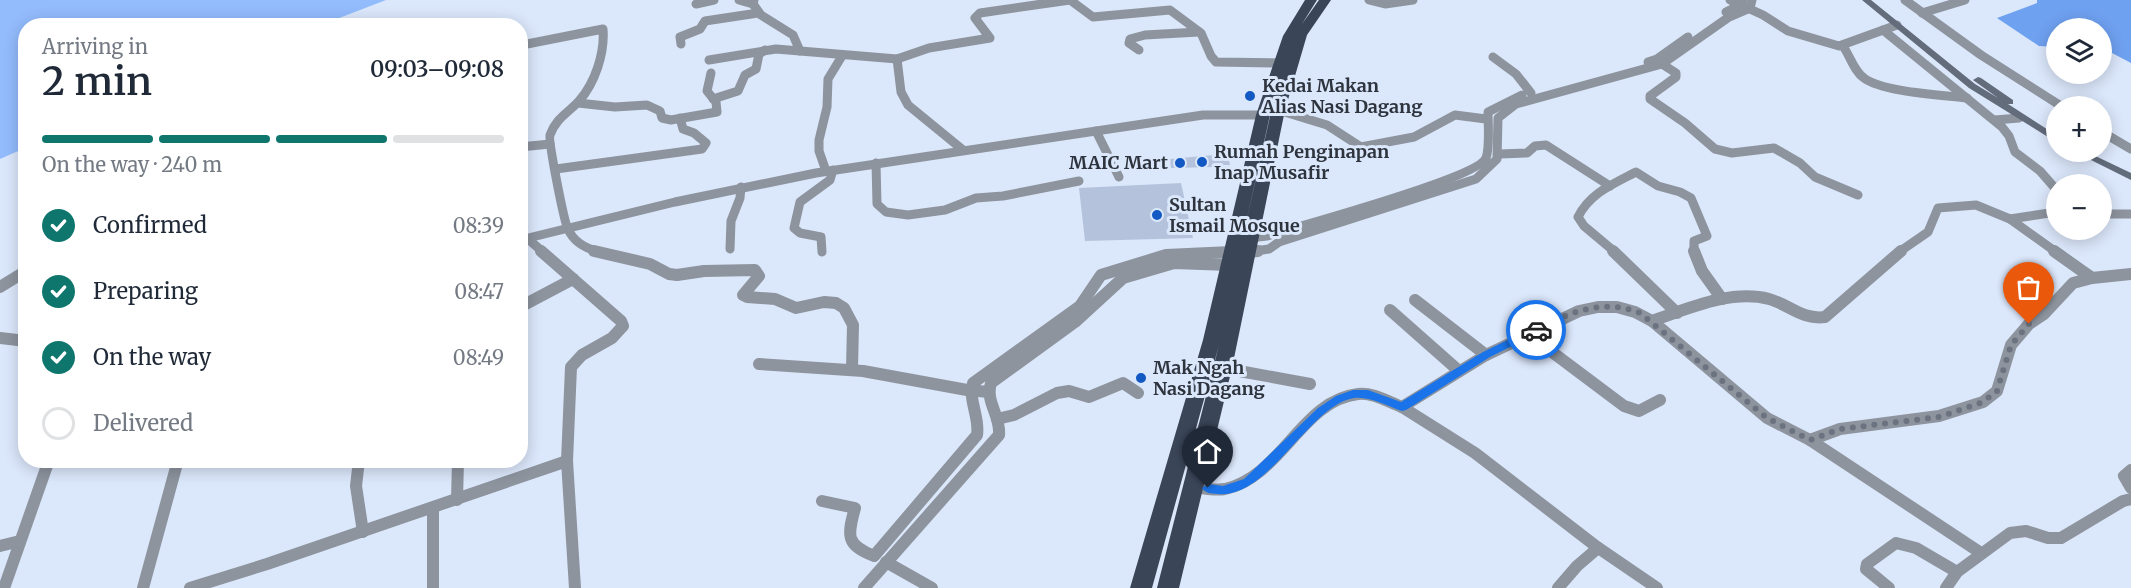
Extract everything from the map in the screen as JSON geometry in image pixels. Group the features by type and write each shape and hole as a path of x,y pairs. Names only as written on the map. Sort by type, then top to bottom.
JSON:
{"highway":[{"path":"1311,0 1289,36 1280,63 1240,252 1223,368 1168,588 1142,584 1212,340 1240,252 1271,112 1301,35 1326,0"}],"main road":[{"path":"1866,0 1972,86 2046,133"},
{"path":"1879,0 1977,80 2046,124"},
{"path":"2112,159 2131,168"},
{"path":"2100,162 2131,177"}],"street":[{"path":"696,4 714,0"},
{"path":"739,0 753,2 758,13 793,34 800,51"},
{"path":"708,60 765,50 897,59 929,48 971,43 990,38 975,18 980,13 1070,0 1075,2 1086,15 1093,17 1170,10 1200,32 1208,47 1210,58 1216,62 1280,63"},
{"path":"1370,0 1385,4 1413,0"},
{"path":"822,501 855,508 851,538 853,544 857,549 874,556 977,435 979,424 971,392 973,383 1080,306 1101,275 1166,255 1240,252 1267,236 1464,174 1479,166 1486,158 1488,112 1508,100 1657,59 1717,17 1752,0"},
{"path":"1905,0 1981,55 2046,96"},
{"path":"1922,13 1965,0"},
{"path":"1740,4 1795,34 1843,46 1896,25"},
{"path":"864,588 999,435 1000,431 989,392 991,383 1075,322 1123,279 1173,263 1269,249 1279,242 1336,222 1476,179 1491,169 1500,154 1498,118 1516,104 1662,64 1729,17 1740,4"},
{"path":"681,44 680,37 697,30 705,21 758,13"},
{"path":"528,44 603,29 604,40 592,85 578,103 555,123 549,137 568,229 581,245 587,249 650,264 669,274 755,270 759,276 746,297 773,299 796,308 823,302 841,306 850,314 854,326 852,368"},
{"path":"1883,30 1995,120 2009,136 2015,152 2046,178"},
{"path":"1139,50 1128,43 1130,39 1145,35 1200,32"},
{"path":"1843,46 1860,74 1868,81 1918,92 1967,98"},
{"path":"713,99 740,91 745,75 756,69 759,54 765,50"},
{"path":"822,252 821,237 800,233 794,228 800,202 830,180 824,171 819,140 827,107 828,79 842,56"},
{"path":"1493,57 1516,74 1531,93"},
{"path":"897,59 901,92 908,105 963,150"},
{"path":"1662,64 1676,73 1676,77 1650,96 1650,99 1685,123 1715,149 1732,153 1774,148 1800,164 1815,177 1857,195"},
{"path":"578,103 615,106 647,105 660,111 664,119 717,112 713,99 707,91 711,73"},
{"path":"528,239 741,187 824,171 1219,114 1271,112 1327,126 1361,147 1414,137 1455,115 1486,119"},
{"path":"556,169 702,149 706,143 683,129 680,118"},
{"path":"1995,120 2019,118"},
{"path":"1096,131 1119,177"},
{"path":"2112,138 2131,149"},
{"path":"528,146 550,144"},
{"path":"1500,154 1527,153 1535,146 1546,145 1610,186"},
{"path":"876,163 877,204 886,212 900,215 941,211 976,198 1004,196 1079,180"},
{"path":"1677,313 1631,266 1580,222 1578,217 1587,200 1636,172 1658,186 1680,192 1691,198 1707,236 1694,241 1693,249 1704,274 1722,299"},
{"path":"730,249 731,221 740,198 741,187"},
{"path":"1652,321 1722,299 1761,297 1800,315 1818,319 1825,317 1899,251 1928,232 1938,208 1976,205 2010,219 2092,278"},
{"path":"2010,219 2046,213"},
{"path":"2112,214 2131,214"},
{"path":"528,243 573,279 621,321 623,326 616,334 579,356 571,367 567,461 575,588"},
{"path":"1810,440 1840,429 1939,417 1992,396 2004,372 2011,345 2029,324 2044,314 2073,283 2092,278 2131,274"},
{"path":"0,287 18,276"},
{"path":"528,303 573,279"},
{"path":"1415,300 1486,355"},
{"path":"1402,407 1486,355 1567,315 1594,306 1631,310 1652,321 1767,418 1810,440 1981,553"},
{"path":"1390,310 1459,371"},
{"path":"1528,334 1624,406 1639,411 1660,400"},
{"path":"0,338 18,340"},
{"path":"759,364 852,368 933,381 971,392 989,392"},
{"path":"1223,368 1310,384"},
{"path":"997,419 1014,415 1064,391 1089,397 1123,383 1137,393"},
{"path":"1193,487 1223,490 1248,483 1322,411 1339,399 1353,394 1368,394 1402,407 1443,429 1476,452 1598,548 1657,588"},
{"path":"190,588 363,532 567,461"},
{"path":"4,588 47,468"},
{"path":"143,588 176,468"},
{"path":"358,468 356,486 363,532"},
{"path":"457,500 458,468"},
{"path":"2131,470 2124,476 2124,481 2131,488"},
{"path":"1946,588 1957,572 1981,553 2016,531 2026,531 2048,538 2061,538 2123,501 2131,500"},
{"path":"433,508 433,588"},
{"path":"0,546 20,541"},
{"path":"1889,588 1866,569 1867,564 1896,543 1916,548 1957,572"},
{"path":"1558,588 1577,566 1598,548"},
{"path":"886,562 932,588"}],"shaded area":[{"path":"0,0 386,0 339,18 18,18 18,151 0,159"},
{"path":"2037,0 2131,0 2131,63 2112,53 2112,18 2046,18 2046,46 2039,46 1997,18 2037,3"}],"building":[{"path":"1213,152 1227,152 1230,165 1171,168 1170,159 1214,155"},
{"name":"Sultan Ismail Mosque","path":"1181,183 1193,238 1085,241 1079,188"}],"way so far":[{"path":"1536,330 1579,310 1594,306 1620,308 1640,313 1767,418 1810,440 1840,429 1939,417 1983,402 1997,391 2011,345 2029,324"}],"place":[{"name":"Kedai Makan Alias Nasi Dagang","path":"1250,96"},
{"name":"Rumah Penginapan Inap Musafir","path":"1202,162"},
{"name":"MAIC Mart","path":"1180,163"},
{"name":"Sultan Ismail Mosque","path":"1157,215"},
{"name":"Mak Ngah Nasi Dagang","path":"1141,378"}],"route":[{"path":"1208,488 1223,490 1248,483 1322,411 1339,399 1361,393 1402,407 1486,355 1536,330"}]}
